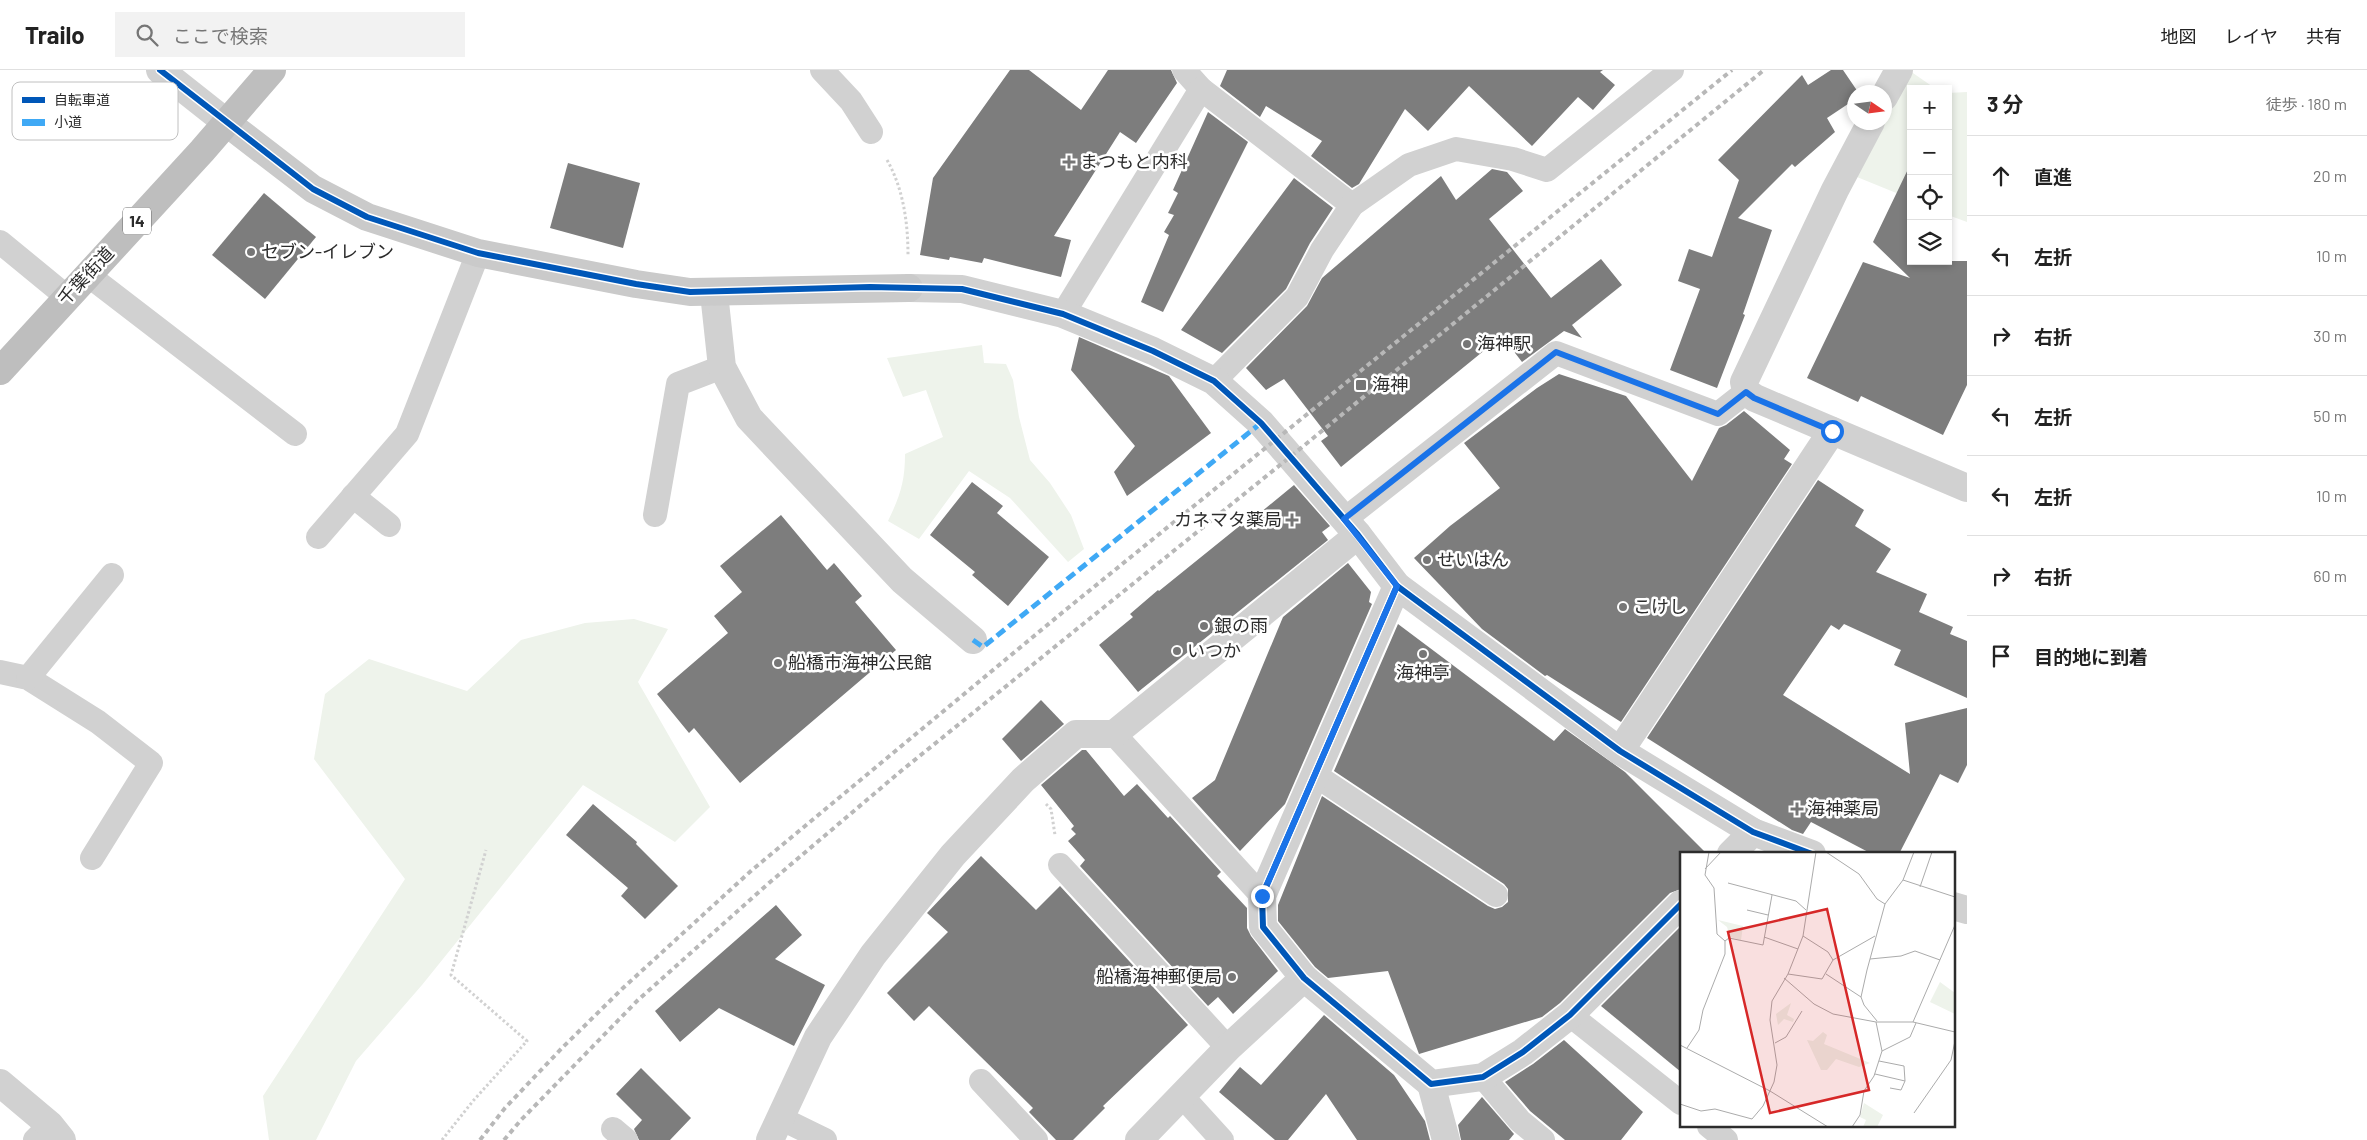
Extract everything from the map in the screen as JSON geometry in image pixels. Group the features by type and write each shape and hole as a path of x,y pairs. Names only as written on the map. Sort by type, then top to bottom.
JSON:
{"highway":[{"name":"千葉街道","path":"1,369 227,124 272,70"}],"street":[{"path":"160,70 175,82"},
{"path":"1891,85 1899,70"},
{"path":"178,85 313,189 367,218 478,253 636,284 690,292 714,293 870,287 962,289 1063,314 1153,351 1214,381 1261,423 1351,527 1397,586 1620,751 1752,832 1807,852"},
{"path":"1867,130 1835,190 1744,382 1746,392 1754,398 1967,488"},
{"path":"714,293 722,368 749,418 902,580 973,640"},
{"path":"1620,751 1832,431"},
{"path":"775,1129 818,1037 872,955 953,855 1023,780 1076,734 1114,734 1351,527"},
{"path":"1397,586 1262,896 1263,927 1304,978 1431,1084 1446,1140"},
{"path":"1732,852 1752,832"},
{"path":"1431,1084 1483,1077 1523,1052 1570,1015 1680,905"},
{"path":"1954,906 1967,910"},
{"path":"1139,1140 1228,1048 1304,978"},
{"path":"0,1083 4,1084 49,1135"}],"lane":[{"path":"822,70 851,101 871,132"},
{"path":"1184,70 1201,89 1352,204"},
{"path":"1214,381 1297,297 1322,250 1352,204 1409,165 1456,148 1513,159 1547,170 1672,70"},
{"path":"1063,314 1201,89"},
{"path":"0,242 68,297"},
{"path":"318,537 407,434 478,253"},
{"path":"88,275 296,434"},
{"path":"1351,527 1556,352 1718,414 1746,392"},
{"path":"655,514 678,384 722,368"},
{"path":"353,496 389,526"},
{"path":"28,678 112,576"},
{"path":"0,672 28,678 98,722 150,763 92,858"},
{"path":"1114,734 1262,896"},
{"path":"1315,775 1496,895"},
{"path":"1060,865 1228,1048"},
{"path":"1570,1015 1680,1103"},
{"path":"1483,1077 1520,1121 1543,1140"},
{"path":"980,1081 1036,1140"},
{"path":"1182,1096 1222,1140"},
{"path":"1711,1128 1726,1140"},
{"path":"775,1129 826,1140"}],"path":[{"path":"871,132 895,175 908,226"},
{"path":"1023,780 1050,809 1060,865"},
{"path":"442,1140 473,1101 527,1041 451,975 486,850"}],"shaded area":[{"path":"1910,71 1930,85 1907,85 1907,197 1857,177 1880,130 1892,130 1892,107"},
{"path":"1967,92 1967,222 1952,216 1952,93"},
{"path":"982,345 984,363 1006,364 1013,380 1019,417 1030,460 1050,483 1071,515 1084,549 1068,562 1010,498 969,471 919,539 888,521 901,489 905,454 943,437 926,390 903,397 887,358"},
{"path":"634,619 668,629 638,682 710,807 675,842 583,785 422,985 356,1061 316,1140 269,1140 263,1096 405,879 314,759 325,694 369,659 467,691 521,640 585,623"}],"building":[{"path":"1010,70 1029,70 1081,110 1108,70 1171,70 1177,83 1136,143 1120,132 1054,236 1071,240 1061,277 984,258 982,263 950,257 949,260 920,255 933,178"},
{"path":"1227,70 1603,70 1600,72 1615,85 1593,110 1578,97 1532,146 1469,86 1428,131 1405,109 1359,184 1352,188 1311,156 1322,141 1266,106 1260,117 1220,86"},
{"path":"1831,70 1843,70 1853,85 1847,85 1847,105 1827,118 1835,132 1795,167 1792,164 1738,218 1772,230 1743,314 1745,315 1717,388 1670,370 1700,289 1678,281 1689,249 1712,257 1739,180 1718,160 1802,75 1808,85"},
{"path":"1208,112 1248,142 1163,312 1141,302 1169,235 1164,232 1174,215 1168,213 1178,193 1173,190"},
{"path":"568,163 640,183 623,248 550,228"},
{"path":"1492,169 1507,172 1523,191 1489,219 1551,298 1601,259 1622,285 1572,325 1582,338 1564,331 1522,362 1502,336 1341,467 1321,441 1328,436 1284,379 1266,390 1246,368 1307,306 1322,278 1441,176 1456,200"},
{"path":"1907,171 1907,265 1952,265 1952,261 1967,261 1967,385 1943,435 1861,396 1858,402 1807,378 1863,262 1910,278 1873,242"},
{"path":"1294,178 1333,208 1310,243 1286,289 1222,353 1181,330"},
{"path":"264,193 316,237 265,299 212,255"},
{"path":"1079,337 1169,376 1211,433 1127,496 1114,472 1135,446 1071,370"},
{"path":"1559,374 1626,396 1692,481 1719,428 1744,411 1790,450 1784,459 1792,464 1621,722 1547,675 1545,676 1482,629 1414,558 1450,526 1500,488 1464,443 1537,388"},
{"path":"1818,480 1864,510 1855,526 1891,549 1876,572 1927,594 1919,612 1953,627 1950,634 1967,641 1967,698 1894,665 1901,650 1844,624 1839,630 1831,625 1783,695 1910,774 1905,723 1967,708 1967,765 1958,783 1940,774 1900,852 1868,852 1811,822 1803,834 1792,830 1647,738"},
{"path":"972,482 1003,506 997,513 1049,557 1008,606 972,575 975,572 930,535"},
{"path":"1294,485 1330,526 1322,532 1328,540 1138,692 1099,645 1133,617 1130,614 1158,590 1242,524 1244,526"},
{"path":"781,515 827,570 834,563 862,596 855,602 896,650 740,783 694,728 689,733 657,694 728,633 714,616 742,592 720,566"},
{"path":"1348,563 1371,592 1369,602 1372,604 1285,804 1240,851 1192,798 1215,780 1283,617"},
{"path":"1398,624 1554,741 1565,729 1625,772 1705,852 1680,852 1680,889 1670,893 1560,1003 1542,1017 1419,1054 1388,971 1328,978 1315,967 1278,921 1278,905 1322,796 1488,906 1495,909 1502,907 1508,902 1508,889 1504,884 1334,771"},
{"path":"1041,700 1064,724 1021,761 1002,739"},
{"path":"1082,750 1086,750 1124,796 1137,784 1168,818 1170,816 1221,872 1217,876 1247,908 1247,928 1278,971 1233,1014 1218,997 1208,1006 1080,866 1085,860 1068,841 1076,834 1071,829 1074,826 1041,785"},
{"path":"593,804 637,842 636,844 678,886 645,919 621,896 628,888 566,835"},
{"path":"981,856 1036,910 1060,886 1188,1025 1103,1106 1105,1108 1073,1140 1056,1140 1029,1112 1033,1108 929,1006 914,1021 887,993 948,932 927,913"},
{"path":"776,905 802,935 775,959 825,985 794,1046 719,1008 680,1042 655,1011"},
{"path":"1680,927 1680,1071 1601,1006"},
{"path":"1324,1015 1394,1075 1425,1121 1430,1140 1357,1140 1326,1094 1288,1140 1275,1140 1219,1092 1240,1067 1261,1085"},
{"path":"1564,1040 1643,1112 1621,1140 1565,1140 1530,1111 1505,1082 1533,1064"},
{"path":"641,1068 691,1118 670,1140 639,1140 634,1129 642,1120 616,1094"},
{"path":"1482,1097 1514,1134 1509,1140 1461,1140 1458,1125"}],"railway":[{"path":"480,1140 505,1108 562,1048 623,988 752,870 1063,612 1732,70"},
{"path":"504,1140 521,1120 638,1000 769,883 901,771 1290,457 1764,70"}],"marked path":[{"path":"973,640 983,647 1261,423"}],"cycle path":[{"path":"160,70 175,82"},
{"path":"178,84 313,189 367,217 478,253 636,284 690,292 870,287 962,289 1063,314 1153,351 1214,381 1261,423 1358,535 1397,586 1620,751 1753,832 1807,852"},
{"path":"1397,586 1262,896 1263,927 1304,978 1431,1084 1483,1077 1523,1052 1570,1015 1680,905"}],"place":[{"name":"まつもと内科","path":"1069,162"},
{"name":"セブン-イレブン","path":"251,252"},
{"name":"海神駅","path":"1467,344"},
{"name":"海神","path":"1361,385"},
{"name":"カネマタ薬局","path":"1292,520"},
{"name":"せいはん","path":"1427,560"},
{"name":"こけし","path":"1623,607"},
{"name":"銀の雨","path":"1204,626"},
{"name":"いつか","path":"1177,651"},
{"name":"海神亭","path":"1423,654"},
{"name":"船橋市海神公民館","path":"778,663"},
{"name":"海神薬局","path":"1797,809"},
{"name":"船橋海神郵便局","path":"1232,977"}],"route":[{"path":"1262,896 1397,586 1344,519 1556,352 1718,414 1746,392 1754,398 1832,431"}]}
